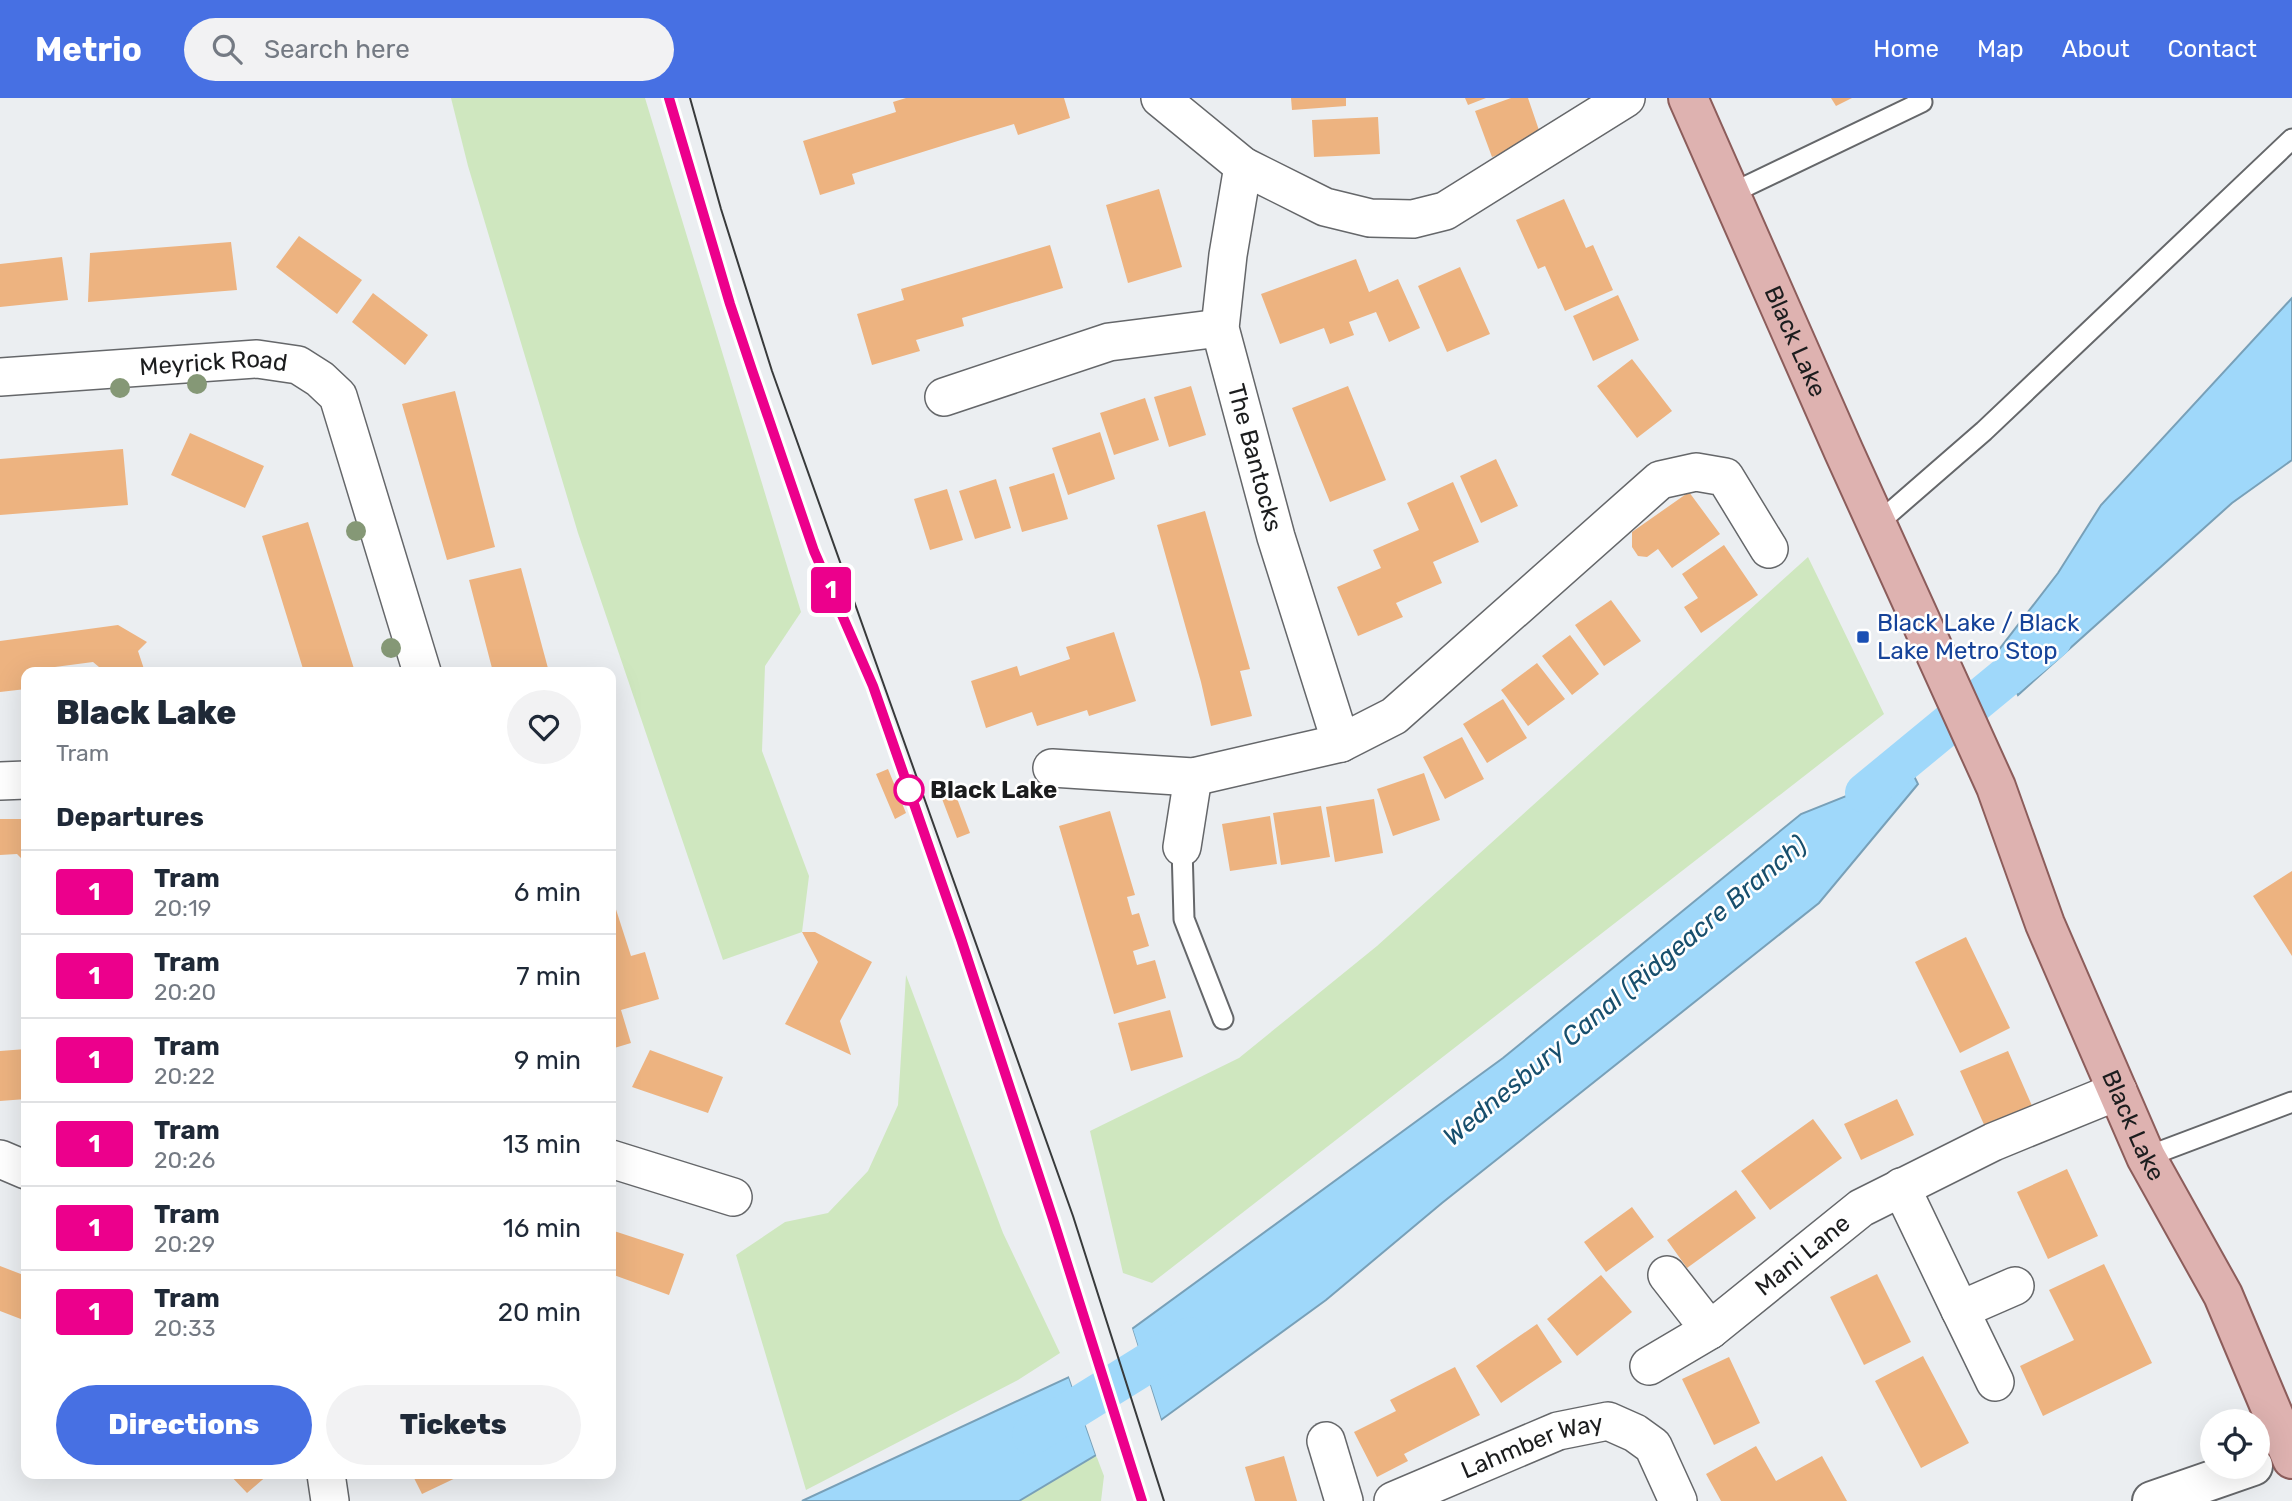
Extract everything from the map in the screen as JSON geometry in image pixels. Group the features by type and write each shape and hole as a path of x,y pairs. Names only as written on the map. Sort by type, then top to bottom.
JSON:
{"main road":[{"name":"Black Lake","path":"1688,98 1996,787 2045,924 2146,1157 2223,1295 2277,1459"},
{"path":"2152,1501 2277,1459"}],"street":[{"path":"1160,98 1243,166 1325,207 1370,218 1413,219 1445,211 1626,98"},
{"name":"The Bantocks","path":"1243,166 1228,255 1220,328 1276,537 1341,743"},
{"path":"944,397 1109,342 1220,328"},
{"name":"Meyrick Road","path":"0,377 257,359 298,365 320,379 338,396 420,667"},
{"path":"1052,768 1193,777 1341,743 1394,716 1660,480 1696,472 1725,477 1769,549"},
{"path":"1182,847 1193,777"},
{"path":"0,781 21,780"},
{"name":"Mani Lane","path":"1649,1366 1710,1330 1861,1208 1993,1142 2118,1091"},
{"path":"0,1159 21,1168"},
{"path":"616,1161 733,1197"},
{"path":"1901,1187 1995,1382"},
{"path":"1667,1275 1710,1330"},
{"path":"1959,1310 2015,1286"},
{"name":"Lahmber Way","path":"1393,1501 1558,1431 1608,1421 1636,1433 1653,1446 1678,1501"},
{"path":"1326,1441 1344,1501"},
{"path":"327,1479 330,1501"}],"lane":[{"path":"1730,194 1922,102"},
{"path":"1877,524 1984,431 2292,139"},
{"path":"1182,847 1184,919 1223,1019"},
{"path":"2146,1157 2292,1102"}],"green space":[{"path":"451,98 645,98 801,612 765,666 762,751 809,876 802,932 723,960 578,533 468,166"},
{"path":"1808,557 1884,714 1152,1283 1123,1273 1090,1131 1239,1058 1377,946"},
{"path":"906,975 1003,1233 1060,1353 1018,1380 806,1490 736,1255 785,1222 828,1213 868,1171 898,1105"},
{"path":"1096,1455 1104,1476 1101,1501 1019,1501"}],"water":[{"path":"2292,298 2292,460 2232,503 2018,695 1998,651 2058,573 2101,505"},
{"path":"1898,744 1918,784 1819,903 1442,1203 1326,1300 1161,1420 1132,1329 1503,1058 1801,814 1849,795"},
{"path":"1069,1377 1096,1455 1019,1501 802,1501"}],"pier":[{"path":"1131,1325 1162,1424 1158,1422 1129,1330"},
{"path":"1068,1374 1072,1376 1100,1454 1097,1458"}],"building":[{"path":"906,98 1064,98 1070,118 1018,135 1014,124 961,140 852,174 855,184 820,195 803,141 896,112 893,102"},
{"path":"1291,98 1346,98 1346,106 1292,110"},
{"path":"1465,98 1486,98 1468,105"},
{"path":"1511,98 1528,98 1542,139 1492,157 1475,111"},
{"path":"1831,98 1852,98 1836,106"},
{"path":"1378,117 1380,154 1314,157 1312,120"},
{"path":"1159,189 1182,267 1128,283 1106,205"},
{"path":"1564,199 1586,248 1593,245 1613,290 1565,311 1545,266 1538,269 1516,220"},
{"path":"299,236 362,280 337,314 276,267"},
{"path":"231,242 237,290 88,302 90,253"},
{"path":"1050,245 1063,288 962,318 964,326 916,340 920,351 872,365 857,314 904,300 901,289"},
{"path":"62,257 68,300 0,307 0,264"},
{"path":"1356,259 1369,292 1398,279 1420,328 1389,342 1376,312 1349,322 1354,335 1330,344 1324,328 1280,344 1261,294"},
{"path":"1460,267 1490,334 1447,352 1418,286"},
{"path":"373,293 428,335 405,365 352,322"},
{"path":"1618,295 1639,340 1593,361 1573,316"},
{"path":"1632,359 1672,411 1637,438 1597,386"},
{"path":"1191,386 1206,435 1169,447 1154,397"},
{"path":"1348,386 1386,480 1330,502 1292,408"},
{"path":"455,391 495,547 447,560 402,404"},
{"path":"1145,398 1159,440 1114,455 1100,413"},
{"path":"1100,432 1115,479 1068,495 1052,448"},
{"path":"190,433 264,466 245,508 171,475"},
{"path":"123,449 128,505 0,515 0,459"},
{"path":"1496,459 1518,506 1481,523 1460,476"},
{"path":"1054,473 1068,519 1022,532 1009,487"},
{"path":"996,479 1011,528 975,539 959,491"},
{"path":"1453,482 1479,542 1433,562 1442,583 1396,603 1403,617 1358,636 1337,587 1381,568 1373,550 1419,530 1407,503"},
{"path":"947,489 963,540 930,550 914,499"},
{"path":"1689,492 1720,534 1672,568 1658,549 1647,557 1638,556 1632,547 1632,532"},
{"path":"1205,511 1250,669 1240,671 1252,716 1211,726 1157,525"},
{"path":"308,522 353,667 302,667 262,536"},
{"path":"1724,545 1758,595 1701,633 1684,607 1698,598 1682,574"},
{"path":"521,568 548,667 492,667 469,580"},
{"path":"1611,600 1641,641 1604,666 1575,625"},
{"path":"118,625 147,642 138,651 143,667 99,667 93,662 55,667 21,667 21,690 0,692 0,641"},
{"path":"1114,632 1136,701 1089,716 1087,710 1037,726 1032,712 986,728 971,681 1017,666 1020,676 1070,659 1066,647"},
{"path":"1570,635 1599,674 1572,695 1542,656"},
{"path":"1537,663 1565,699 1528,726 1501,690"},
{"path":"1503,699 1527,738 1487,763 1463,724"},
{"path":"1462,737 1484,779 1445,799 1423,757"},
{"path":"888,769 906,813 895,819 876,774"},
{"path":"1424,773 1440,820 1393,836 1377,789"},
{"path":"952,785 970,833 957,838 939,791"},
{"path":"1374,799 1383,853 1335,862 1326,807"},
{"path":"1321,806 1330,857 1281,865 1273,813"},
{"path":"1110,811 1135,895 1127,897 1132,915 1139,913 1149,946 1133,951 1137,965 1155,960 1166,998 1114,1014 1059,826"},
{"path":"1270,816 1277,864 1230,871 1222,824"},
{"path":"0,819 21,819 21,858 17,854 0,855"},
{"path":"2292,871 2292,956 2253,896"},
{"path":"616,910 631,956 645,952 659,999 621,1010 631,1043 616,1048"},
{"path":"802,932 815,932 872,962 840,1021 851,1055 785,1024 818,962"},
{"path":"1966,937 2010,1028 1960,1053 1915,962"},
{"path":"1170,1010 1183,1057 1131,1071 1118,1023"},
{"path":"21,1049 21,1099 0,1101 0,1051"},
{"path":"650,1050 723,1077 708,1113 632,1087"},
{"path":"2008,1051 2033,1108 1986,1129 1960,1071"},
{"path":"1897,1099 1914,1135 1861,1160 1844,1124"},
{"path":"1813,1119 1842,1158 1770,1210 1741,1171"},
{"path":"2067,1169 2098,1236 2048,1259 2017,1192"},
{"path":"1736,1190 1756,1218 1687,1268 1667,1240"},
{"path":"1632,1207 1654,1237 1606,1272 1584,1242"},
{"path":"616,1232 684,1254 669,1295 616,1276"},
{"path":"2104,1264 2152,1363 2043,1416 2020,1366 2074,1340 2049,1290"},
{"path":"0,1266 21,1274 21,1319 0,1311"},
{"path":"1877,1274 1911,1342 1864,1365 1830,1297"},
{"path":"1601,1275 1632,1312 1577,1356 1547,1319"},
{"path":"1537,1324 1562,1362 1501,1403 1476,1366"},
{"path":"1923,1356 1969,1443 1921,1468 1875,1381"},
{"path":"1729,1357 1760,1423 1714,1445 1682,1379"},
{"path":"1455,1367 1480,1415 1404,1454 1408,1461 1377,1477 1354,1432 1396,1411 1390,1400"},
{"path":"1756,1446 1776,1481 1822,1456 1847,1501 1721,1501 1706,1474"},
{"path":"1284,1456 1297,1501 1255,1501 1245,1467"},
{"path":"234,1479 263,1479 247,1493"},
{"path":"414,1479 454,1479 422,1494"}],"waterway":[{"name":"Wednesbury Canal (Ridgeacre Branch)","path":"1865,793 2052,639"},
{"name":"Wednesbury Canal (Ridgeacre Branch)","path":"1032,1435 1190,1337"}],"tram line":[{"path":"669,98 730,304 814,551 873,686 961,939 1142,1501"},
{"name":"1","path":"669,98 752,370 814,551 873,686 961,939 1142,1501"},
{"path":"690,98 721,209 772,371 1073,1216 1164,1501"}],"place":[{"name":"Black Lake / Black Lake Metro Stop","path":"1863,637"},
{"name":"Black Lake","path":"909,790"}]}
